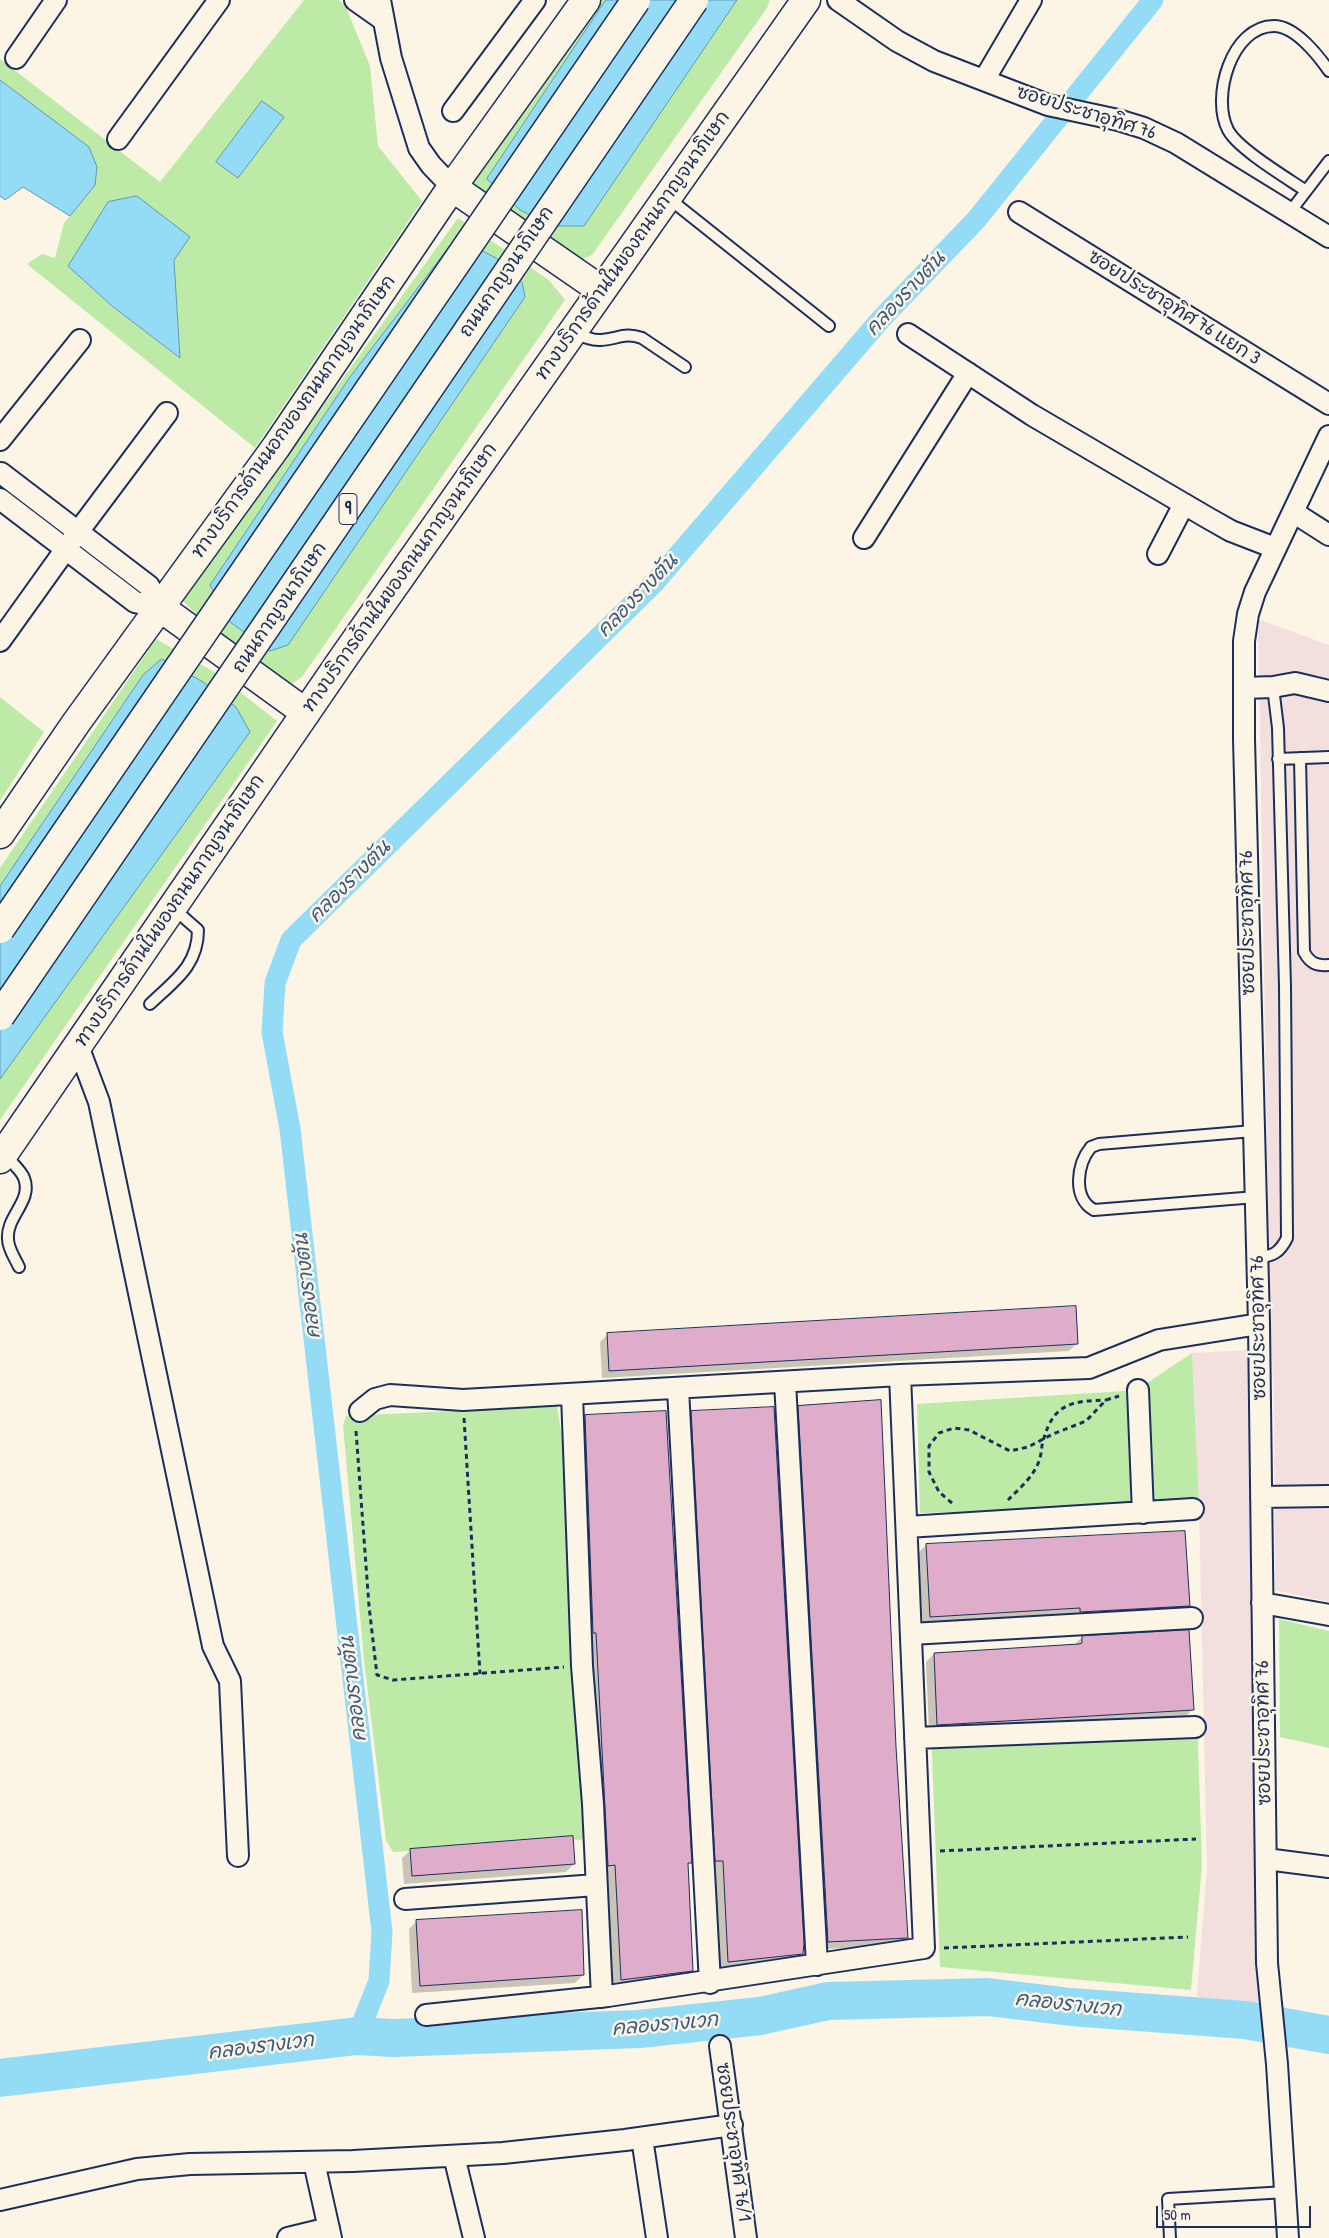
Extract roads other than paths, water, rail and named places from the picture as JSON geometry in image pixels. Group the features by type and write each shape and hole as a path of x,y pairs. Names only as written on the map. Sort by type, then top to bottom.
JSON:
{"main road":[{"name":"ทางบริการด้านนอกของถนนกาญจนาภิเษก","path":"0,834 76,723 276,447 452,187 586,0"},
{"path":"0,929 636,0"},
{"name":"ถนนกาญจนาภิเษก","path":"0,1016 694,0"},
{"name":"ทางบริการด้านในของถนนกาญจนาภิเษก","path":"2,1156 306,714 601,290 806,0"},
{"path":"452,187 601,290"},
{"path":"160,608 306,714"}],"street":[{"path":"16,58 56,0"},
{"path":"118,139 219,0"},
{"path":"453,111 535,0"},
{"name":"ซอยประชาอุทิศ 76","path":"838,0 916,53 1048,105 1144,128 1176,143 1329,237"},
{"path":"984,80 1031,0"},
{"path":"372,6 419,148 431,165 452,187"},
{"name":"ซอยประชาอุทิศ 76 แยก 3","path":"1019,212 1329,404"},
{"path":"908,334 1032,415 1222,527 1275,548"},
{"path":"0,440 80,340"},
{"path":"864,538 968,373"},
{"path":"0,641 65,549 168,413"},
{"name":"ซอยประชาอุทิศ 76","path":"1288,2238 1277,2064 1267,1963 1259,1324 1244,748 1244,641 1248,614 1255,592 1329,436"},
{"path":"0,470 149,586 160,608"},
{"path":"0,500 135,602 160,608"},
{"path":"1158,554 1184,504"},
{"path":"1293,512 1329,535"},
{"path":"1244,688 1273,687 1295,683 1329,691"},
{"path":"78,1046 99,1102 213,1646 230,1681 238,1856"},
{"path":"360,1411 375,1399 390,1395 463,1400 900,1375 1089,1368 1158,1340 1259,1324"},
{"path":"426,2014 602,1997 924,1948 900,1375"},
{"path":"785,1382 817,1965"},
{"path":"678,1389 710,1982"},
{"path":"1138,1390 1143,1513"},
{"path":"572,1394 582,1666 593,1804 602,1997"},
{"path":"1261,1497 1329,1496"},
{"path":"907,1527 1193,1509"},
{"path":"1262,1603 1329,1615"},
{"path":"911,1634 1192,1618"},
{"path":"915,1738 1195,1727"},
{"path":"1266,1859 1329,1867"},
{"path":"405,1898 596,1885"},
{"name":"ซอยประชาอุทิศ 76/1","path":"720,2046 746,2238"},
{"path":"0,2200 137,2169 190,2164 314,2162 503,2153 642,2138 732,2125"},
{"path":"642,2138 657,2238"},
{"path":"454,2156 474,2238"},
{"path":"288,2238 330,2233 314,2162"}],"lane":[{"path":"1306,191 1246,148 1228,131 1221,109 1222,83 1233,55 1248,36 1263,28 1276,26 1293,33 1329,71"},
{"path":"1290,212 1329,161"},
{"path":"667,197 829,326"},
{"path":"572,332 599,340 626,334 634,335 642,338 685,366"},
{"path":"1257,1257 1268,1257 1276,1253 1282,1248 1287,1238 1285,986 1278,728 1273,687"},
{"path":"1278,759 1329,757"},
{"path":"1300,758 1304,952 1309,960 1316,965 1329,965"},
{"path":"150,1004 192,964 198,944 198,930 173,908"},
{"path":"1253,1131 1099,1144 1091,1147 1081,1165 1080,1196 1085,1206 1094,1210 1256,1197"},
{"path":"2,1156 24,1177 27,1193 13,1220 7,1237 9,1248 19,1267"},
{"path":"1170,2238 1168,2200 1286,2192"}],"water":[{"path":"606,0 737,0 584,226 552,226 520,210 487,179"},
{"path":"0,80 89,147 97,167 95,185 70,216 23,187 5,200 0,196"},
{"path":"262,101 284,117 238,178 216,162"},
{"path":"137,196 190,237 174,260 180,358 112,306 68,266 108,202"},
{"path":"457,237 496,258 522,282 525,297 288,645 270,651 230,622 210,585 350,377"},
{"path":"162,659 203,682 236,707 250,732 0,1079 0,886 143,675"}],"waterway":[{"name":"คลองรางตัน","path":"357,2036 379,1981 382,1932 290,1129 272,1032 275,983 291,940 655,582 881,319 976,220 1153,0"},
{"name":"คลองรางเวก","path":"0,2078 357,2036 393,2038 639,2029 760,2016 828,2001 988,1997 1071,2007 1245,2020 1329,2035"}]}
